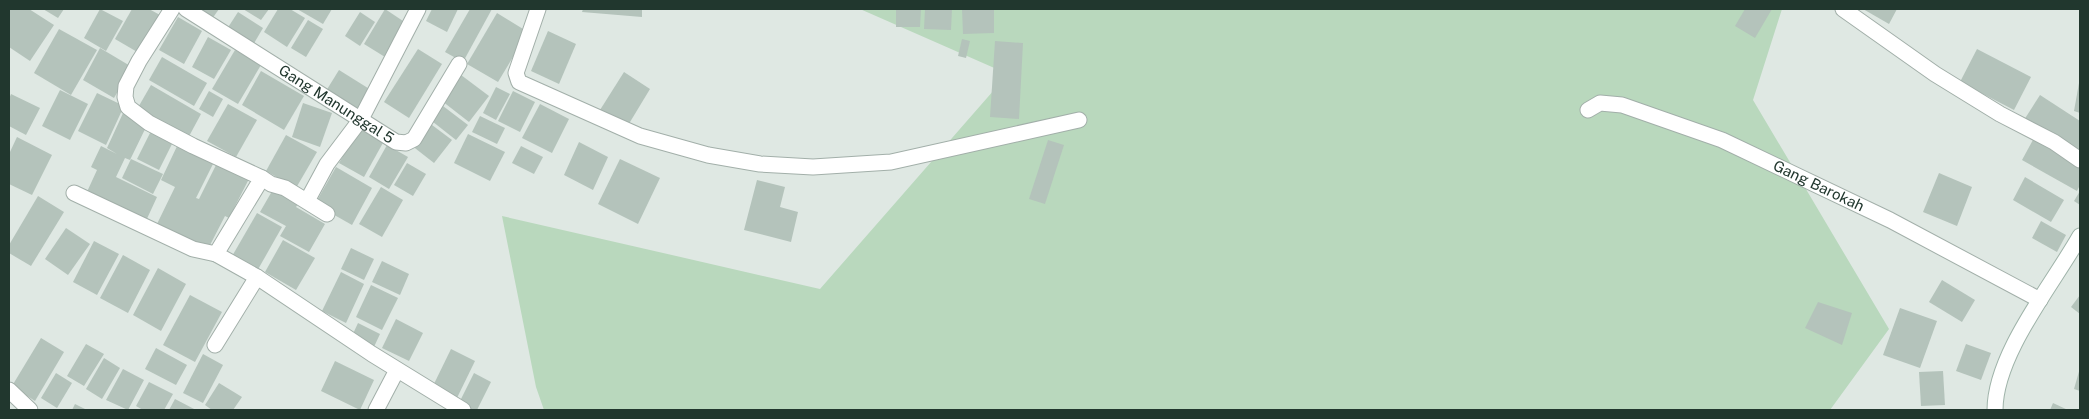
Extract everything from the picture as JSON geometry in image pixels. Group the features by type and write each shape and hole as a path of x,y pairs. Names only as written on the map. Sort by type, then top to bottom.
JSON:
{"street":[{"path":"172,9 139,61 126,86 125,97 128,107 149,123 271,184 284,188 326,214"},
{"name":"Gang Manunggal 5","path":"186,9 396,142 406,143 414,138 459,64"},
{"path":"307,201 327,164 361,119 418,9"},
{"path":"538,9 516,73 519,82 640,136 708,155 760,164 813,167 891,162 1080,120"},
{"path":"1843,9 1935,74 2000,114 2047,138 2080,160"},
{"name":"Gang Barokah","path":"1588,110 1600,103 1622,105 1722,140 1890,220 2040,300"},
{"path":"216,254 262,178"},
{"path":"74,194 193,249 216,254 257,277 396,370 463,410"},
{"path":"1996,410 2000,378 2012,352 2040,300 2080,236"},
{"path":"215,345 257,277"},
{"path":"376,410 396,370"},
{"path":"9,390 30,410"}],"green space":[{"path":"860,9 1782,9 1753,100 1889,329 1830,410 544,410 536,387 502,216 820,289 1008,74"}],"building":[{"path":"9,9 29,9 54,25 30,61 9,47"},
{"path":"43,9 64,9 58,18"},
{"path":"100,9 123,21 106,51 84,38"},
{"path":"132,9 149,9 160,15 139,53 115,39"},
{"path":"197,9 219,9 212,19"},
{"path":"243,9 269,9 261,20"},
{"path":"278,9 290,9 305,18 287,47 264,32"},
{"path":"297,9 332,9 323,24"},
{"path":"385,9 406,23 385,57 364,44"},
{"path":"432,9 458,9 447,32 426,21"},
{"path":"470,9 492,9 463,62 445,52"},
{"path":"583,9 642,9 642,17 582,12"},
{"path":"896,9 921,9 920,27 896,27"},
{"path":"925,9 952,9 951,30 924,29"},
{"path":"962,9 994,9 994,33 963,34"},
{"path":"1745,9 1772,9 1755,38 1735,26"},
{"path":"1863,9 1897,9 1889,24"},
{"path":"238,12 263,28 253,45 227,29"},
{"path":"360,12 375,22 360,46 345,36"},
{"path":"497,13 528,32 498,82 467,64"},
{"path":"178,17 202,31 184,64 159,50"},
{"path":"308,20 323,29 306,57 291,48"},
{"path":"59,29 97,50 71,95 34,73"},
{"path":"548,31 576,44 559,84 531,71"},
{"path":"208,37 231,50 214,79 192,67"},
{"path":"962,39 970,41 966,58 958,56"},
{"path":"995,41 1023,43 1019,119 990,117"},
{"path":"100,48 132,67 114,98 83,80"},
{"path":"418,49 442,64 409,118 384,102"},
{"path":"1977,49 2031,77 2014,110 1960,82"},
{"path":"235,50 261,65 238,104 212,89"},
{"path":"162,57 207,83 194,106 149,80"},
{"path":"339,70 371,90 358,111 326,91"},
{"path":"261,71 304,96 284,130 242,105"},
{"path":"624,72 650,89 627,127 600,110"},
{"path":"461,75 489,96 469,122 442,101"},
{"path":"2080,83 2080,113 2074,111"},
{"path":"151,85 201,114 187,140 136,111"},
{"path":"496,87 510,94 496,120 483,113"},
{"path":"60,90 88,104 70,140 42,126"},
{"path":"209,91 223,99 213,117 199,109"},
{"path":"513,91 535,102 520,132 498,121"},
{"path":"97,93 124,106 106,145 78,131"},
{"path":"11,94 40,108 26,135 9,126 9,99"},
{"path":"2040,95 2080,121 2080,156 2024,120"},
{"path":"303,103 332,113 320,147 292,137"},
{"path":"439,103 468,125 456,140 428,118"},
{"path":"228,104 257,120 236,157 207,141"},
{"path":"540,104 569,119 552,153 522,138"},
{"path":"124,111 148,123 130,160 125,158 116,177 157,197 145,223 86,194 97,170 91,167 101,146 117,154 107,148"},
{"path":"480,116 505,128 497,144 472,132"},
{"path":"428,122 452,140 434,163 411,145"},
{"path":"153,127 175,138 159,170 137,159"},
{"path":"360,127 384,141 364,177 339,163"},
{"path":"468,134 505,152 490,181 454,163"},
{"path":"286,135 317,152 296,188 266,171"},
{"path":"17,137 52,155 32,195 9,184 9,154"},
{"path":"2034,138 2080,164 2080,185 2077,191 2022,160"},
{"path":"1048,140 1064,145 1045,204 1029,199"},
{"path":"179,142 215,160 196,198 199,199 219,159 251,175 229,218 225,216 208,249 157,224 175,187 161,180"},
{"path":"579,142 608,157 593,190 564,175"},
{"path":"387,145 408,157 389,189 369,177"},
{"path":"521,146 543,157 534,174 512,163"},
{"path":"131,159 163,174 153,194 122,178"},
{"path":"620,159 660,178 638,224 598,204"},
{"path":"407,163 426,174 413,196 394,185"},
{"path":"336,167 372,188 352,225 315,204"},
{"path":"1939,173 1972,187 1957,226 1923,212"},
{"path":"2025,177 2064,200 2051,222 2013,200"},
{"path":"757,180 785,187 780,207 798,212 791,242 744,230"},
{"path":"275,186 300,201 296,207 325,224 309,252 280,236 286,226 260,212"},
{"path":"381,187 403,200 382,237 359,224"},
{"path":"2080,191 2080,205 2074,201"},
{"path":"38,196 64,212 31,266 9,253 9,245"},
{"path":"257,213 282,227 256,273 231,258"},
{"path":"2041,221 2066,235 2057,252 2032,238"},
{"path":"66,228 90,244 68,275 45,259"},
{"path":"283,240 315,258 296,290 265,272"},
{"path":"94,241 119,254 97,295 73,282"},
{"path":"351,248 374,259 364,280 341,269"},
{"path":"123,255 150,270 128,313 100,298"},
{"path":"382,261 409,274 400,295 372,282"},
{"path":"158,268 186,284 161,331 133,315"},
{"path":"341,272 364,284 346,323 322,311"},
{"path":"1942,280 1975,300 1962,322 1929,302"},
{"path":"371,285 398,298 382,330 356,317"},
{"path":"190,295 222,312 195,362 163,345"},
{"path":"2080,295 2080,314 2071,307"},
{"path":"1818,302 1852,313 1842,345 1805,328"},
{"path":"1900,308 1937,321 1920,368 1883,355"},
{"path":"396,319 423,333 409,361 382,348"},
{"path":"358,323 380,334 373,349 351,338"},
{"path":"41,338 64,352 35,401 12,386"},
{"path":"86,344 104,354 84,386 67,376"},
{"path":"1966,344 1991,353 1981,380 1956,371"},
{"path":"156,348 187,365 176,385 145,369"},
{"path":"451,349 475,361 455,402 431,390"},
{"path":"203,354 223,365 203,403 183,393"},
{"path":"104,358 120,368 102,399 86,389"},
{"path":"335,361 374,380 360,410 321,391"},
{"path":"2080,368 2080,391 2074,389"},
{"path":"123,369 144,380 128,410 106,400"},
{"path":"1943,371 1945,405 1921,406 1919,372"},
{"path":"56,373 72,383 57,408 41,398"},
{"path":"474,373 491,382 477,410 469,410 458,405"},
{"path":"149,382 173,394 164,410 143,410 136,406"},
{"path":"219,383 242,397 233,410 212,410 205,405"},
{"path":"175,399 196,410 169,410"},
{"path":"2053,403 2068,410 2050,410"},
{"path":"75,404 87,410 72,410"}]}
